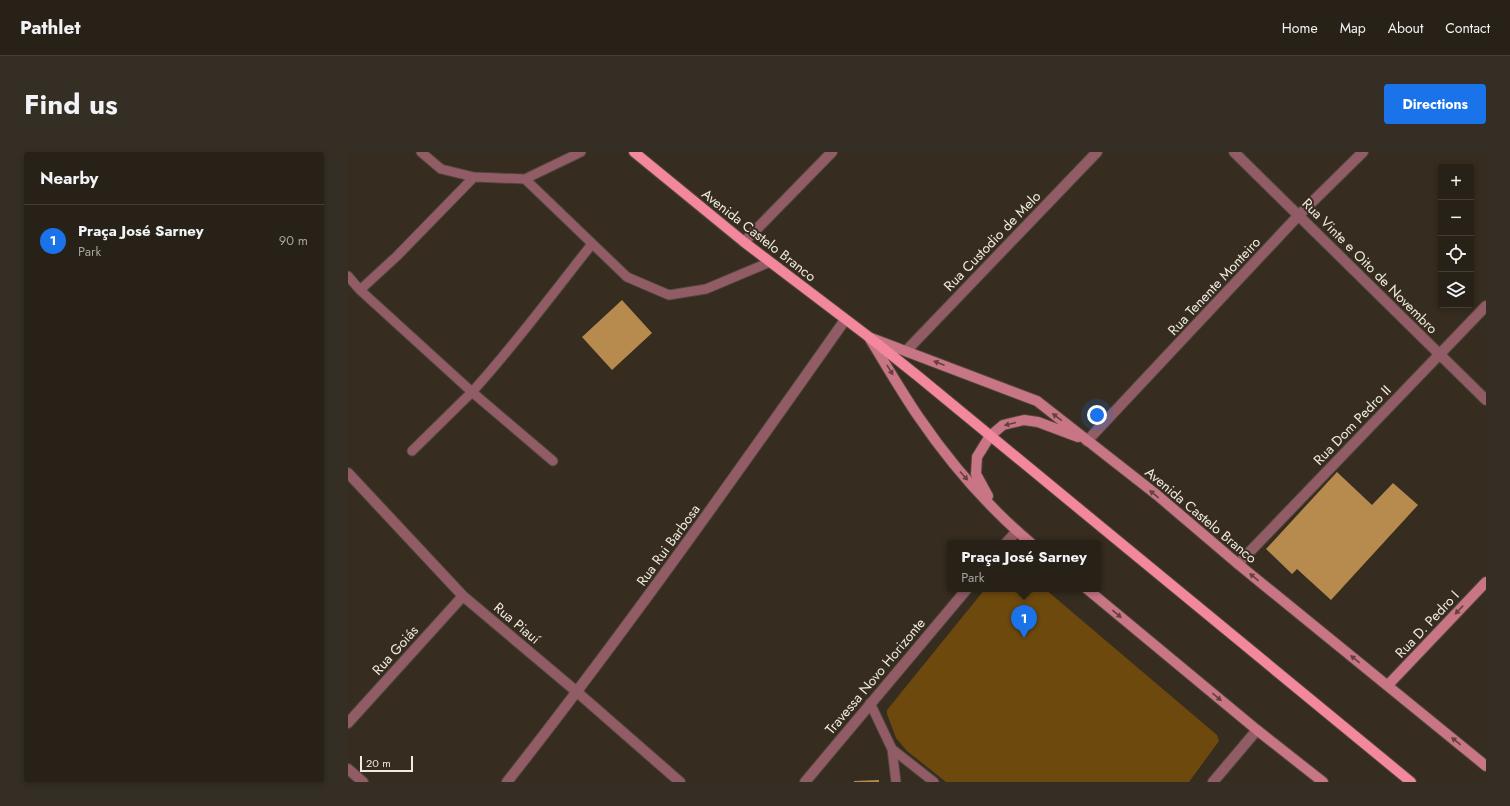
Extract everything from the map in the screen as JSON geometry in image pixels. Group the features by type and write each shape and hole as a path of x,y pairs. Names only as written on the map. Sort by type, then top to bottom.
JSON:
{"main road":[{"name":"Avenida Castelo Branco","path":"634,152 744,242 869,337 1411,782"},
{"name":"Avenida Castelo Branco","path":"869,337 907,350 1037,401 1157,495 1238,564 1486,766"},
{"name":"Avenida Castelo Branco","path":"869,337 918,417 962,475 1016,531 1028,540"},
{"path":"1016,531 987,495 976,474 976,457 990,436 1003,425 1024,420 1038,422 1087,441"},
{"name":"Rua D. Pedro I","path":"1388,685 1486,582"},
{"path":"1091,592 1257,730 1323,782"}],"street":[{"path":"744,242 832,152"},
{"name":"Rua Custodio de Melo","path":"907,350 1097,152"},
{"name":"Rua Vinte e Oito de Novembro","path":"1234,152 1486,400"},
{"name":"Rua Tenente Monteiro","path":"1087,441 1298,216 1363,152"},
{"name":"Rua Dom Pedro II","path":"1238,564 1486,306"},
{"name":"Rua Rui Barbosa","path":"507,782 577,692 717,501 845,320"},
{"name":"Rua Piauí","path":"348,473 463,596 577,692 680,782"},
{"path":"1008,540 1016,531"},
{"name":"Travessa Novo Horizonte","path":"805,782 964,592"},
{"name":"Rua Goiás","path":"348,722 463,596"},
{"path":"1213,782 1257,730"},
{"path":"348,770 363,782"}],"lane":[{"path":"422,152 441,169 474,177 525,179 581,152"},
{"path":"360,290 397,256 474,177"},
{"path":"525,179 627,277 669,295 706,289 770,262"},
{"path":"412,451 472,392 500,361 592,244"},
{"path":"348,276 360,290 472,392 553,461"},
{"path":"870,703 892,749 896,782"},
{"path":"892,749 934,782"}],"shaded area":[{"path":"983,592 1049,592 1217,735 1219,741 1189,782 946,782 907,751 896,738 887,714 887,710"}],"building":[{"path":"622,300 652,333 612,370 582,337"},
{"path":"1337,472 1372,505 1393,483 1418,505 1331,600 1297,569 1292,574 1266,549"},
{"path":"879,780 879,782 854,782 854,781"}],"place":[{"name":"Praça José Sarney","path":"1024,638"}]}
